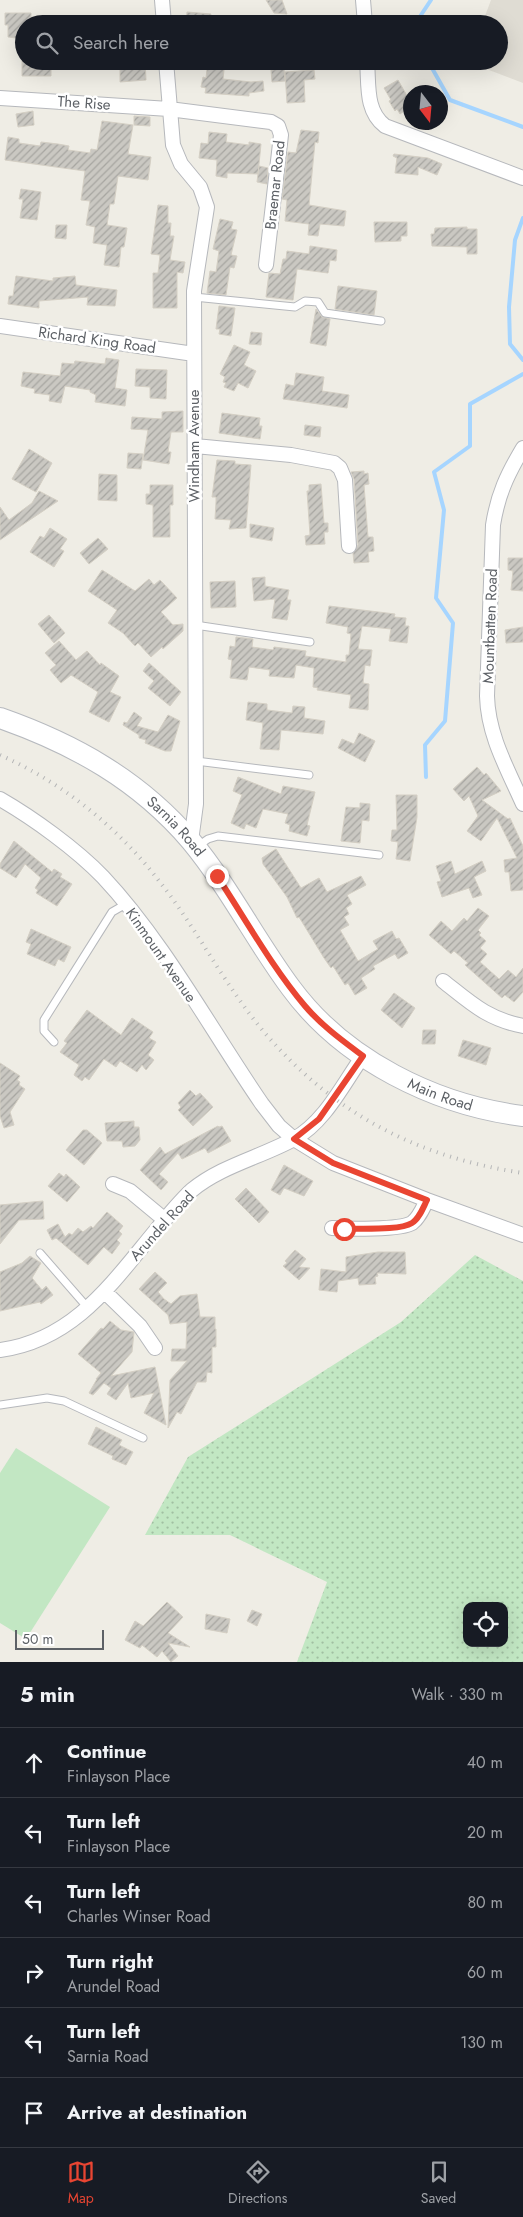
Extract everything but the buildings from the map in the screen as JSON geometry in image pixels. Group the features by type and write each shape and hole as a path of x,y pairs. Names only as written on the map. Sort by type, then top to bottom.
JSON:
{"main road":[{"name":"Sarnia Road","path":"0,718 71,746 122,777 168,818 193,844 217,876 290,987 306,1008 328,1029 363,1056"},
{"name":"Main Road","path":"363,1056 388,1072 455,1101 478,1109 523,1116"}],"street":[{"path":"162,0 163,15"},
{"path":"363,0 364,15"},
{"name":"Windham Avenue","path":"167,70 172,145 176,155 200,187 207,207 194,297 196,810 193,844"},
{"path":"368,70 372,108 375,116 385,126 523,178"},
{"name":"The Rise","path":"0,98 169,109"},
{"name":"Braemar Road","path":"169,109 271,122 278,126 281,135 266,265"},
{"name":"Richard King Road","path":"0,326 194,354"},
{"path":"194,446 291,455 334,463 340,468 345,480 349,546"},
{"name":"Mountbatten Road","path":"523,448 505,477 496,501 493,525 487,696 493,737 523,804"},
{"name":"Kinmount Avenue","path":"0,799 78,854 102,876 126,904 166,959 262,1104 279,1126 294,1139 333,1163 427,1200 523,1234"},
{"path":"443,981 490,1016 502,1022 523,1026"},
{"name":"Arundel Road","path":"0,1350 43,1338 88,1309 185,1197 203,1182 294,1139 319,1119 363,1056"},
{"path":"113,1184 130,1191 165,1220"},
{"path":"332,1228 406,1225 412,1223 420,1215 427,1200"},
{"path":"104,1292 140,1326 155,1348"}],"lane":[{"path":"194,297 295,307 305,300 318,302 325,313 381,321"},
{"path":"195,625 310,642"},
{"path":"196,761 309,775"},
{"path":"193,844 218,836 379,855"},
{"path":"54,1042 44,1031 44,1020 112,912 126,904"},
{"path":"40,1253 88,1309"},
{"path":"0,1406 47,1398 64,1401 143,1438"}],"shaded area":[{"path":"491,0 523,0 523,83 489,70 508,70 508,15 485,15"}],"green space":[{"path":"475,1255 523,1281 523,1662 297,1662 327,1582 230,1535 145,1535 188,1457 401,1322"},
{"path":"16,1448 110,1507 26,1639 0,1623 0,1473"}],"waterway":[{"path":"421,15 431,0"},
{"path":"433,70 450,100 523,127"},
{"path":"523,218 515,240 509,307 510,344 523,360"},
{"path":"426,777 425,745 445,721 453,623 436,598 444,510 434,472 470,446 470,404 523,374"}],"railway":[{"path":"0,755 69,794 110,827 129,846 163,886 189,922 250,1015 291,1061 319,1086 349,1108 380,1127 413,1143 448,1156 484,1166 523,1173"}],"route":[{"path":"217,876 290,987 306,1008 328,1029 363,1056 319,1119 294,1139 333,1163 427,1200 420,1215 412,1223 400,1227 344,1229"}]}
